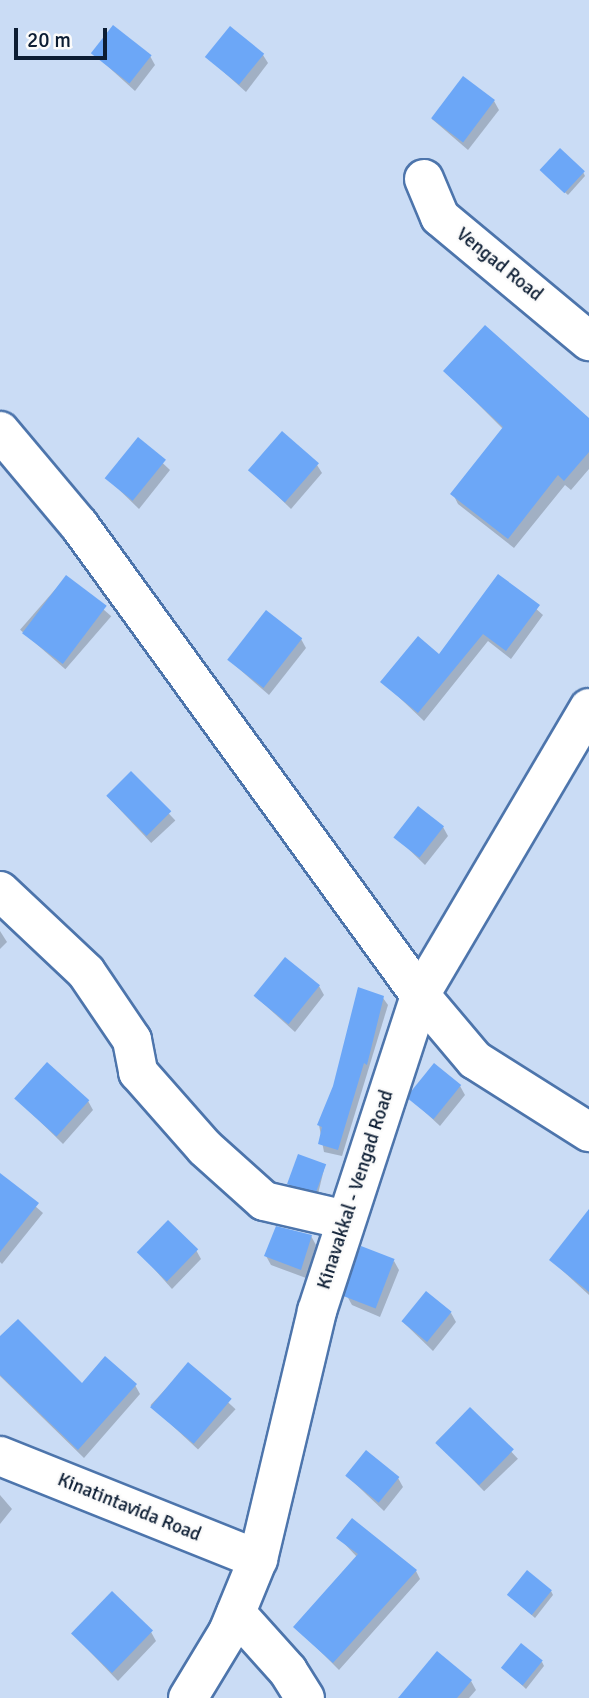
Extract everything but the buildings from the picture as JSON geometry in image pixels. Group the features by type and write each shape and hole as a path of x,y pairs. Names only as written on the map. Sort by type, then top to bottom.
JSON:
{"street":[{"name":"Vengad Road","path":"424,179 440,217 589,341"},
{"path":"0,431 79,525 419,995 475,1060 589,1132"},
{"name":"Kinavakkal - Vengad Road","path":"188,1698 236,1613 258,1559 317,1311 419,995 589,708"},
{"path":"0,891 86,972 132,1040 138,1072 205,1148 264,1201 346,1220"},
{"name":"Kinatintavida Road","path":"0,1456 258,1559"},
{"path":"236,1613 305,1698"}]}
